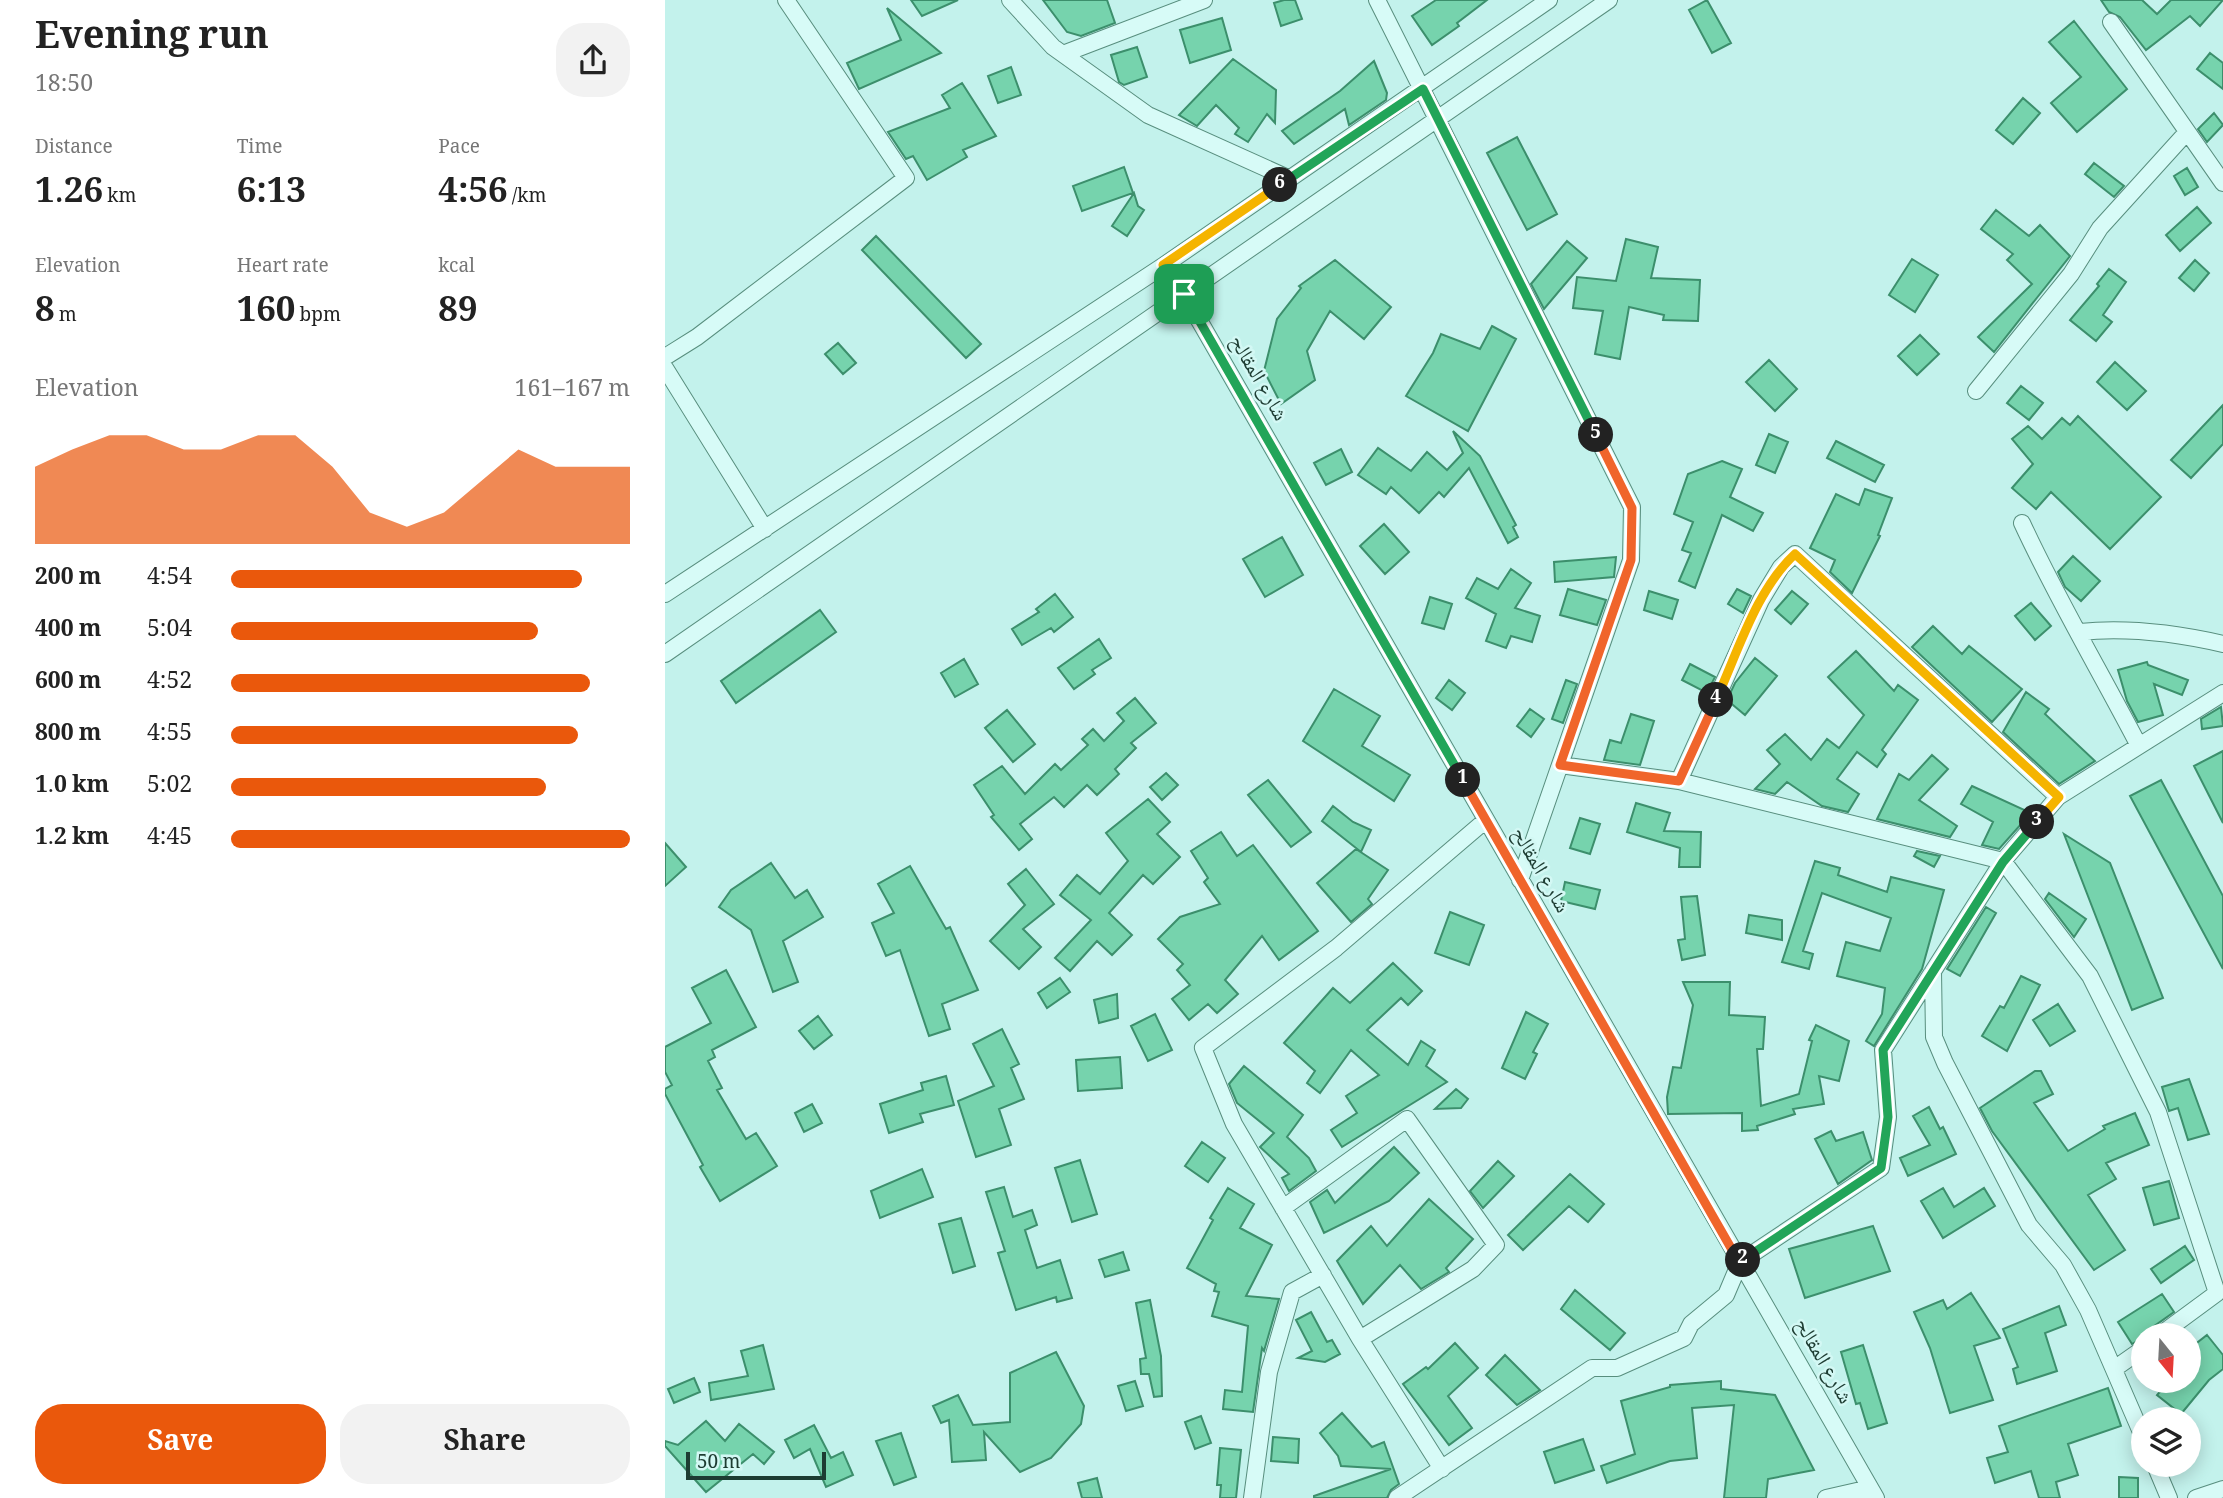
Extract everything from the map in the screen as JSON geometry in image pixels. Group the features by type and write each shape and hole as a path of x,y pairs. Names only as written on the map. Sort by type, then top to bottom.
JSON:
{"street":[{"path":"665,357 697,337 906,178 786,0"},
{"path":"1010,0 1063,54 1148,115 1290,179"},
{"path":"1377,0 1632,508 1631,560 1520,880"},
{"path":"665,594 1163,265 1549,0"},
{"path":"665,654 1609,0"},
{"path":"1063,54 1200,1"},
{"path":"2111,22 2223,183"},
{"path":"1976,391 2071,274 2100,228 2187,132"},
{"name":"شارع المقالح","path":"1163,265 1184,294 1873,1493"},
{"path":"665,368 765,528"},
{"path":"2022,523 2047,578 2080,632 2139,746"},
{"path":"1679,781 1761,600 1781,567 1795,554 2059,797"},
{"path":"2080,632 2110,629 2179,634 2223,644"},
{"path":"1397,1498 1592,1368 1617,1368 1684,1338 1691,1324 1725,1294 1739,1262 1881,1168 1888,1117 1883,1050 2003,862 2059,797 2223,693"},
{"path":"1560,765 1679,781 2003,862 2090,975 2158,1112 2217,1293 2176,1323"},
{"path":"1441,1469 1360,1339 1234,1124 1203,1048 1336,948 1486,820"},
{"path":"1933,971 1934,1037 1945,1063 2029,1225 2063,1265 2131,1409"},
{"path":"1283,1208 1407,1119 1496,1245 1473,1269 1360,1339"},
{"path":"1252,1498 1266,1414 1269,1372 1292,1292 1323,1275"},
{"path":"2114,1369 2131,1357"},
{"path":"2160,1477 2169,1498"},
{"path":"2196,1498 2223,1489"},
{"path":"1826,1498 1873,1493"}],"building":[{"path":"911,0 958,0 922,16"},
{"path":"1043,0 1107,0 1115,23 1081,36 1067,32"},
{"path":"1295,0 1302,19 1281,26 1274,3"},
{"path":"1436,0 1487,0 1457,23 1459,26 1432,45 1412,16"},
{"path":"1707,0 1731,43 1712,53 1689,10"},
{"path":"2101,0 2142,0 2157,14 2171,0 2223,0 2200,26 2190,16 2146,50 2120,17 2109,12"},
{"path":"887,8 941,53 859,89 847,63 901,40"},
{"path":"1222,18 1231,50 1190,63 1180,30"},
{"path":"2074,21 2127,89 2077,132 2051,103 2081,77 2049,42"},
{"path":"1137,47 1147,77 1124,85 1119,82 1111,55"},
{"path":"2210,53 2223,63 2223,89 2197,69"},
{"path":"1233,59 1276,90 1275,123 1267,114 1248,142 1235,134 1239,128 1216,105 1197,126 1179,115"},
{"path":"1374,61 1387,93 1386,100 1349,125 1345,109 1294,144 1282,131 1340,91"},
{"path":"1011,67 1021,95 998,103 988,76"},
{"path":"962,83 996,136 963,150 967,157 927,180 913,156 906,159 888,132 950,108 942,95"},
{"path":"2023,98 2040,113 2013,144 1996,130"},
{"path":"2214,113 2223,125 2207,142 2198,129"},
{"path":"1517,137 1557,214 1527,230 1487,153"},
{"path":"2094,163 2124,186 2114,197 2085,174"},
{"path":"1124,167 1133,193 1082,211 1073,186"},
{"path":"2187,168 2198,187 2185,195 2174,176"},
{"path":"1134,193 1138,206 1144,210 1127,236 1112,226"},
{"path":"2197,207 2211,223 2180,251 2166,235"},
{"path":"1996,210 2029,236 2040,225 2070,256 1994,352 1978,337 2032,284 2007,260 2013,254 1981,229"},
{"path":"876,236 981,344 966,358 862,250"},
{"path":"1626,239 1658,247 1651,278 1700,280 1698,321 1663,320 1664,315 1629,307 1620,359 1595,354 1603,311 1573,308 1577,277 1616,281"},
{"path":"1567,241 1587,258 1544,309 1531,284"},
{"path":"1912,259 1938,275 1915,312 1889,295"},
{"path":"1335,260 1391,307 1364,339 1330,311 1307,351 1315,380 1281,404 1264,371 1277,319 1301,288 1299,286"},
{"path":"2195,260 2209,273 2194,291 2179,278"},
{"path":"2109,269 2126,282 2103,315 2112,322 2096,341 2070,320 2099,286 2097,284"},
{"path":"1492,326 1516,339 1468,431 1406,396 1433,353 1441,334 1480,349"},
{"path":"1920,335 1939,354 1917,375 1898,356"},
{"path":"838,343 856,363 843,374 825,354"},
{"path":"1769,360 1797,389 1775,411 1746,382"},
{"path":"2115,362 2146,391 2127,410 2097,382"},
{"path":"2021,386 2043,403 2029,420 2007,403"},
{"path":"2223,405 2223,444 2191,478 2171,460"},
{"path":"2078,416 2161,497 2110,549 2051,492 2036,509 2012,488 2033,464 2012,439 2028,426 2042,439 2062,418 2070,425"},
{"path":"1453,431 1480,456 1516,525 1513,527 1518,537 1508,543 1469,468 1444,497 1439,492 1419,513 1391,487 1386,494 1358,475 1378,448 1411,471 1427,452 1447,470 1463,453"},
{"path":"1769,434 1788,442 1775,473 1756,465"},
{"path":"1836,441 1884,465 1875,482 1827,458"},
{"path":"1341,449 1352,472 1326,485 1314,463"},
{"path":"1722,461 1742,469 1730,497 1763,513 1753,531 1722,515 1695,588 1679,581 1691,553 1682,550 1693,522 1674,514 1688,474"},
{"path":"1865,489 1892,498 1878,535 1880,536 1852,593 1830,572 1835,560 1810,548 1836,494 1859,505"},
{"path":"1384,524 1409,552 1385,574 1360,546"},
{"path":"1282,537 1303,575 1265,597 1243,559"},
{"path":"2073,556 2100,581 2081,601 2065,587 2058,572"},
{"path":"1616,557 1614,577 1555,582 1554,562"},
{"path":"1511,569 1531,583 1515,608 1540,616 1532,642 1511,636 1506,648 1486,641 1496,614 1466,598 1477,578 1498,589"},
{"path":"1568,589 1606,600 1597,625 1560,615"},
{"path":"1737,589 1751,596 1743,613 1728,604"},
{"path":"1649,591 1678,600 1672,619 1644,610"},
{"path":"1792,591 1808,604 1791,624 1775,610"},
{"path":"1055,594 1073,617 1054,632 1051,628 1022,645 1012,629 1039,612 1036,609"},
{"path":"1430,597 1452,604 1444,629 1422,623"},
{"path":"2031,603 2051,626 2035,640 2015,616"},
{"path":"820,610 836,632 736,703 721,681"},
{"path":"1933,626 1962,654 1969,646 2022,689 1992,722 1912,647"},
{"path":"1099,639 1111,658 1092,670 1095,674 1074,689 1058,668"},
{"path":"1856,651 1894,691 1898,685 1918,700 1882,750 1886,754 1877,767 1857,752 1837,779 1859,794 1848,812 1822,806 1787,782 1775,794 1755,789 1780,764 1767,750 1785,734 1811,760 1827,739 1839,748 1864,715 1828,677"},
{"path":"1755,658 1777,676 1745,715 1727,700 1735,683"},
{"path":"964,659 978,684 955,697 941,673"},
{"path":"2147,662 2148,665 2188,680 2182,695 2154,684 2163,715 2138,722 2127,701 2118,670"},
{"path":"1690,664 1715,677 1707,693 1682,680"},
{"path":"1449,680 1465,693 1452,710 1436,698"},
{"path":"1566,680 1577,684 1563,723 1552,719"},
{"path":"1334,689 1380,716 1362,746 1410,775 1394,801 1303,741"},
{"path":"2026,692 2049,709 2045,714 2095,761 2059,784 2003,732"},
{"path":"1135,698 1156,723 1131,743 1136,748 1115,769 1119,774 1097,795 1087,785 1064,807 1054,797 1020,824 1032,839 1019,850 991,817 994,815 974,785 1002,766 1025,794 1055,764 1061,770 1088,745 1082,739 1093,729 1104,741 1124,721 1117,713"},
{"path":"2221,707 2223,726 2202,729 2201,719"},
{"path":"1530,709 1544,719 1531,737 1517,726"},
{"path":"1007,710 1035,744 1013,762 985,728"},
{"path":"1631,714 1654,721 1640,765 1604,760 1610,740 1621,743"},
{"path":"2223,751 2223,823 2194,766"},
{"path":"1932,755 1948,769 1919,800 1957,826 1950,837 1877,819 1899,774 1909,780"},
{"path":"1166,773 1178,785 1162,800 1150,787"},
{"path":"1268,780 1311,832 1291,847 1248,795"},
{"path":"2161,780 2223,896 2223,969 2130,796"},
{"path":"1972,786 2031,813 1999,849 1982,845 1993,822 1961,804"},
{"path":"1148,799 1170,822 1157,834 1180,857 1153,884 1143,875 1109,913 1132,935 1112,955 1097,941 1070,971 1055,958 1091,920 1060,895 1077,875 1100,894 1128,861 1106,833"},
{"path":"1636,803 1670,813 1664,831 1701,832 1700,867 1679,867 1680,848 1627,832"},
{"path":"1333,806 1353,822 1371,830 1361,852 1322,821"},
{"path":"1580,818 1600,824 1590,854 1570,848"},
{"path":"1221,832 1237,856 1253,845 1318,931 1279,960 1262,936 1225,980 1238,994 1217,1013 1208,1004 1189,1020 1172,999 1190,985 1177,970 1183,964 1158,939 1180,917 1220,904 1204,882 1208,878 1191,851"},
{"path":"2064,834 2110,863 2163,998 2132,1010"},
{"path":"665,843 686,867 665,886"},
{"path":"1356,849 1388,870 1368,899 1372,904 1351,922 1317,883"},
{"path":"1917,851 1940,856 1934,867 1914,856"},
{"path":"1815,861 1840,868 1838,875 1887,892 1891,877 1944,890 1922,969 1874,1046 1866,1041 1882,1014 1885,988 1837,976 1846,942 1880,951 1891,918 1822,893 1803,951 1813,954 1809,969 1782,962"},
{"path":"771,863 795,898 807,890 823,917 783,941 798,982 773,992 751,930 719,907 731,890"},
{"path":"910,866 946,929 950,927 978,990 942,1004 950,1029 929,1036 900,950 886,956 872,923 894,913 878,884"},
{"path":"1026,869 1054,904 1023,929 1041,947 1019,969 990,941 1025,905 1008,884"},
{"path":"1565,882 1600,890 1595,909 1561,901"},
{"path":"2049,893 2086,919 2074,937 2045,899"},
{"path":"1697,896 1705,955 1682,960 1678,940 1685,939 1681,897"},
{"path":"1986,907 1996,913 1960,976 1947,969"},
{"path":"1450,912 1484,925 1469,965 1435,953"},
{"path":"1749,915 1782,920 1782,940 1746,933"},
{"path":"1393,963 1422,991 1408,1005 1401,998 1367,1030 1408,1065 1421,1041 1435,1050 1426,1066 1447,1082 1342,1147 1331,1130 1357,1113 1346,1096 1379,1075 1351,1050 1320,1093 1307,1083 1315,1071 1284,1043 1333,988 1350,1003"},
{"path":"726,970 756,1027 712,1050 715,1057 708,1061 722,1088 717,1090 746,1139 756,1133 777,1166 720,1201 700,1167 703,1165 665,1094 665,1089 672,1085 665,1072 665,1047 711,1023 692,988"},
{"path":"2021,976 2040,985 2007,1051 1982,1036 2000,1006 2004,1008"},
{"path":"1060,978 1070,992 1047,1008 1038,993"},
{"path":"1683,982 1730,982 1729,1015 1765,1017 1763,1049 1757,1049 1761,1106 1799,1094 1812,1041 1809,1040 1816,1025 1849,1041 1839,1081 1819,1076 1824,1104 1793,1109 1795,1114 1757,1126 1758,1130 1742,1131 1742,1113 1668,1114 1667,1097 1673,1067 1681,1068 1693,1005"},
{"path":"1117,994 1118,1018 1099,1023 1094,1000"},
{"path":"2058,1004 2075,1031 2050,1046 2033,1020"},
{"path":"1526,1012 1548,1024 1533,1052 1537,1054 1525,1079 1502,1068"},
{"path":"1155,1014 1172,1050 1148,1061 1131,1026"},
{"path":"818,1016 832,1035 814,1049 799,1031"},
{"path":"1002,1029 1019,1064 1011,1068 1024,1099 999,1109 1011,1145 976,1157 958,1101 994,1086 973,1044"},
{"path":"1120,1057 1122,1088 1078,1091 1076,1060"},
{"path":"1244,1066 1303,1115 1287,1137 1309,1158 1316,1171 1289,1191 1282,1178 1289,1174 1260,1147 1274,1133 1237,1103 1229,1084"},
{"path":"2035,1071 2041,1071 2053,1094 2034,1103 2068,1151 2105,1129 2103,1126 2135,1113 2149,1145 2106,1163 2116,1179 2088,1195 2125,1250 2094,1270 1992,1131 1980,1108"},
{"path":"946,1076 954,1105 920,1114 923,1122 889,1133 880,1104 923,1090 921,1083"},
{"path":"2189,1079 2209,1134 2188,1140 2178,1108 2169,1111 2162,1087"},
{"path":"1456,1089 1468,1099 1461,1108 1435,1109"},
{"path":"812,1104 822,1123 804,1132 795,1113"},
{"path":"1929,1107 1940,1129 1943,1127 1956,1154 1908,1176 1900,1158 1930,1145 1913,1116"},
{"path":"1831,1131 1836,1141 1863,1132 1872,1160 1838,1184 1815,1139"},
{"path":"1202,1142 1225,1158 1208,1182 1185,1166"},
{"path":"1394,1147 1419,1173 1389,1201 1324,1233 1310,1202 1327,1190 1335,1203"},
{"path":"1080,1160 1097,1214 1072,1222 1055,1168"},
{"path":"1498,1161 1514,1176 1483,1208 1470,1191"},
{"path":"922,1169 933,1197 880,1218 871,1191"},
{"path":"1570,1174 1604,1204 1588,1222 1569,1206 1523,1250 1508,1235"},
{"path":"2169,1181 2179,1218 2154,1225 2143,1188"},
{"path":"1004,1187 1013,1217 1032,1210 1037,1225 1025,1230 1037,1268 1060,1260 1072,1298 1057,1302 1056,1297 1016,1310 998,1253 1005,1251 986,1192"},
{"path":"1228,1188 1254,1204 1240,1228 1272,1245 1246,1296 1279,1299 1264,1351 1262,1348 1253,1412 1223,1409 1225,1390 1242,1392 1248,1326 1212,1316 1219,1292 1214,1291 1216,1284 1187,1268 1213,1220 1210,1218"},
{"path":"1943,1188 1954,1207 1984,1188 1995,1206 1943,1238 1921,1201"},
{"path":"1429,1199 1473,1239 1446,1268 1449,1272 1421,1289 1400,1265 1363,1304 1337,1261 1371,1226 1387,1246"},
{"path":"961,1218 975,1266 953,1273 939,1224"},
{"path":"1873,1226 1890,1271 1805,1298 1789,1249"},
{"path":"2185,1246 2194,1260 2161,1283 2151,1269"},
{"path":"1123,1252 1129,1270 1105,1277 1099,1260"},
{"path":"1575,1290 1625,1333 1610,1350 1561,1309"},
{"path":"1971,1293 2000,1338 1974,1346 1993,1400 1950,1413 1930,1348 1914,1312 1943,1300 1947,1309"},
{"path":"2162,1294 2174,1312 2159,1323 2131,1323 2131,1342 2118,1322"},
{"path":"1150,1300 1161,1356 1162,1396 1154,1397 1149,1374 1141,1374 1140,1359 1146,1358 1136,1303"},
{"path":"2059,1306 2066,1325 2045,1333 2057,1371 2017,1384 2013,1369 2018,1367 2003,1329"},
{"path":"1311,1312 1327,1342 1332,1340 1340,1354 1325,1362 1298,1358 1312,1351 1296,1320"},
{"path":"2207,1335 2223,1355 2223,1369 2201,1390 2201,1340"},
{"path":"1455,1343 1478,1368 1448,1396 1472,1428 1449,1445 1403,1384 1426,1367 1428,1369"},
{"path":"763,1345 774,1389 711,1400 709,1383 748,1376 741,1351"},
{"path":"1863,1345 1887,1423 1868,1429 1860,1403 1856,1404 1841,1352"},
{"path":"1056,1352 1084,1406 1081,1424 1051,1458 1020,1472 984,1432 986,1460 952,1462 949,1420 941,1423 933,1406 958,1395 973,1425 1010,1422 1010,1373"},
{"path":"1505,1355 1540,1390 1517,1405 1486,1375"},
{"path":"694,1378 700,1392 674,1403 668,1389"},
{"path":"1135,1381 1143,1406 1126,1411 1118,1386"},
{"path":"1721,1381 1721,1389 1775,1395 1814,1470 1768,1479 1766,1498 1724,1498 1734,1405 1692,1408 1697,1458 1670,1461 1607,1483 1601,1466 1635,1454 1621,1401 1670,1385"},
{"path":"2108,1388 2121,1426 2068,1444 2078,1475 2056,1482 2060,1498 2039,1498 2031,1471 1995,1483 1987,1458 2008,1452 1999,1426"},
{"path":"2198,1393 2187,1407 2172,1407 2157,1395"},
{"path":"1342,1413 1372,1447 1384,1442 1399,1484 1391,1490 1387,1498 1314,1498 1391,1469 1341,1466 1338,1456 1320,1433"},
{"path":"1201,1416 1211,1443 1195,1449 1185,1422"},
{"path":"706,1421 725,1441 739,1424 774,1452 764,1464 753,1454 706,1492 665,1446 665,1441 678,1445"},
{"path":"814,1425 831,1458 843,1452 853,1475 826,1487 810,1449 794,1458 785,1440"},
{"path":"901,1433 916,1477 894,1485 876,1441"},
{"path":"1273,1437 1299,1439 1298,1463 1271,1461"},
{"path":"1583,1439 1594,1470 1555,1483 1544,1452"},
{"path":"1220,1448 1241,1450 1236,1498 1220,1498 1221,1485 1217,1485"},
{"path":"2119,1477 2138,1478 2138,1498 2119,1498"},
{"path":"1097,1478 1102,1498 1082,1498 1078,1483"}],"route":[{"path":"1423,89 1632,508 1631,560 1560,765 1679,781 1761,600 1781,567 1795,554 2059,797 2003,862 1883,1050 1888,1117 1881,1168 1739,1262 1184,294 1163,265 1423,89"}]}
